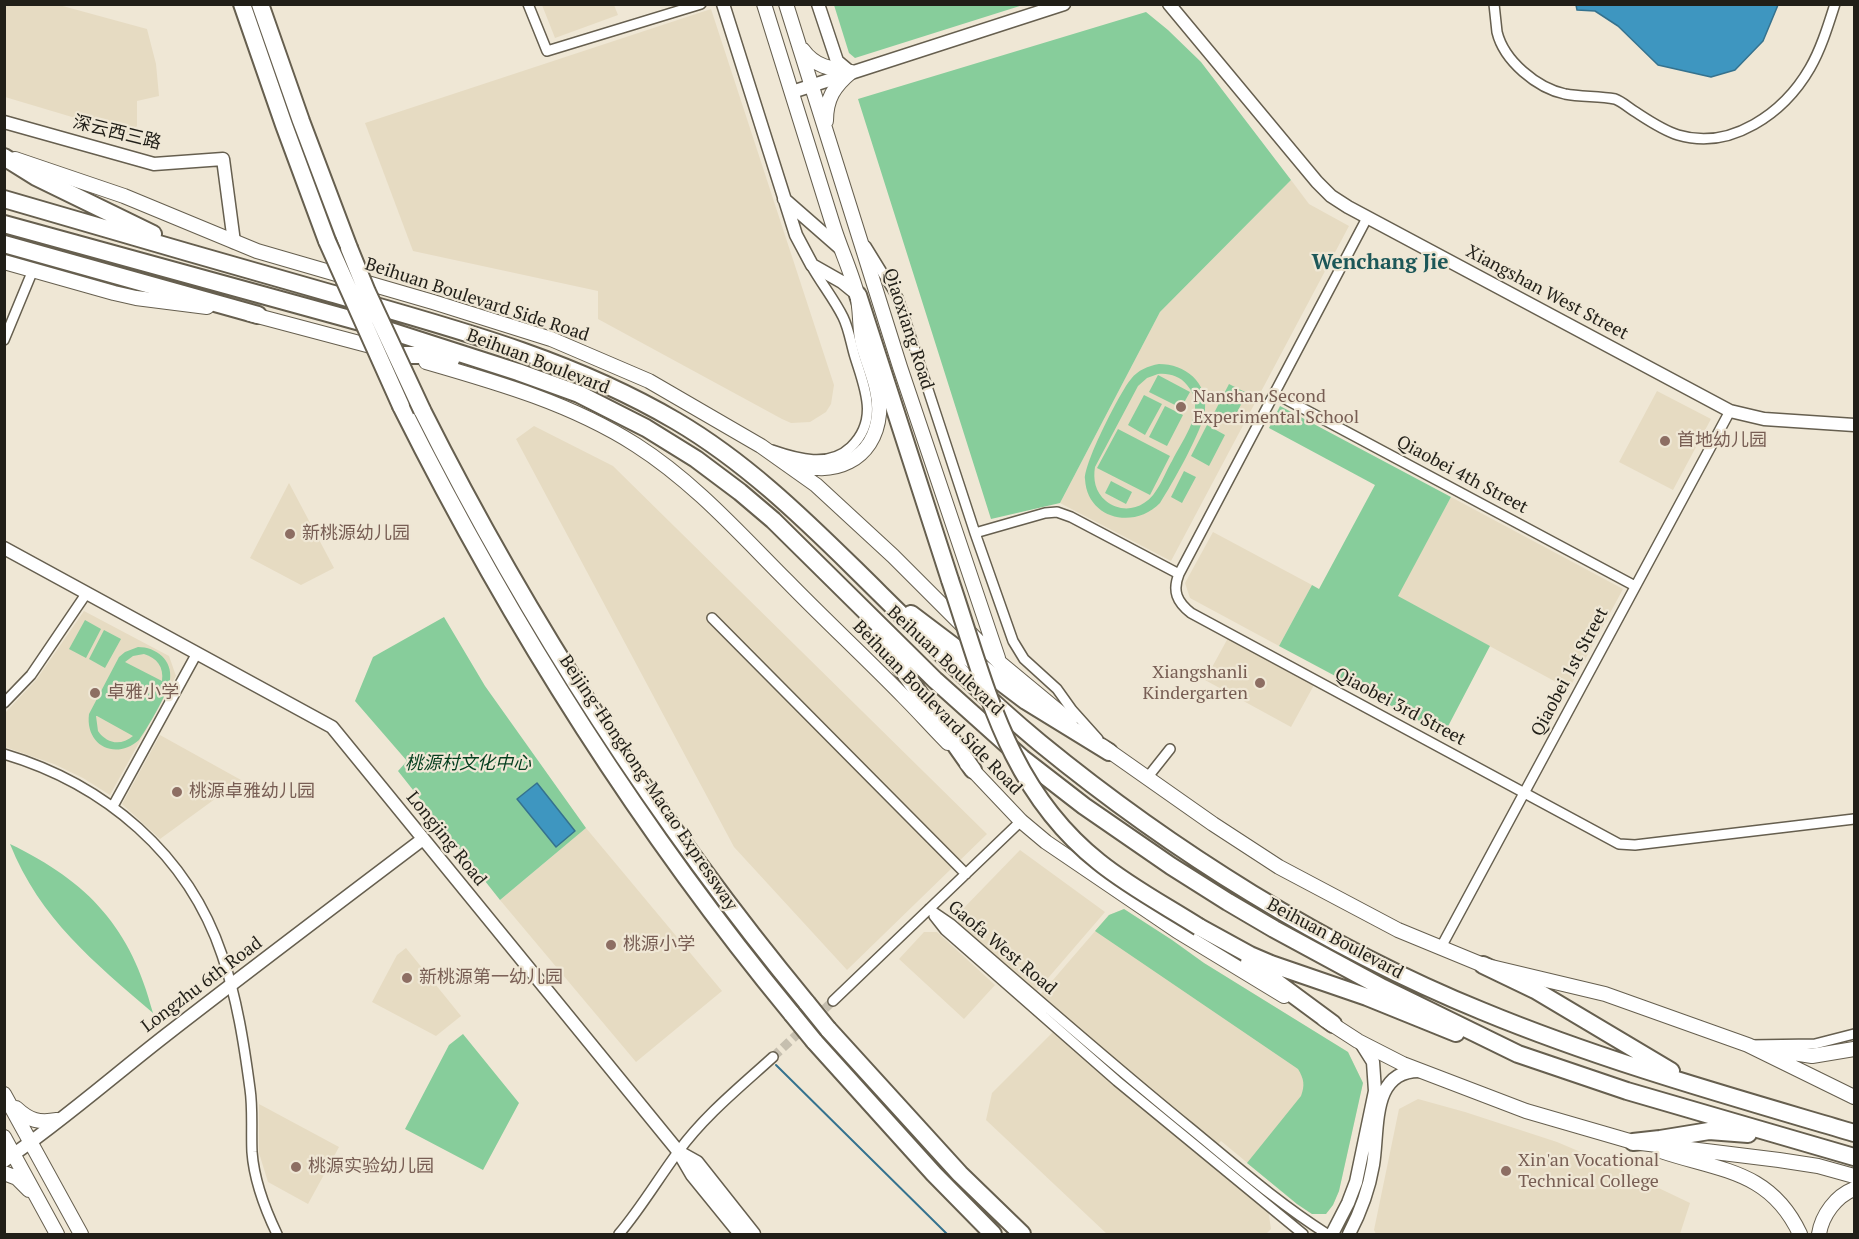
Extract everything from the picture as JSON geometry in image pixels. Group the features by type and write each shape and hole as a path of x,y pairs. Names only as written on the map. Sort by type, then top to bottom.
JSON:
{"highway":[{"name":"Beijing-Hongkong-Macao Expressway","path":"242,4 327,241 401,406 442,488 512,614 595,746 709,909 844,1076 993,1234"},
{"name":"Beijing-Hongkong-Macao Expressway","path":"260,4 349,248 422,410 520,593 607,734 730,907 828,1029 960,1174 1022,1234"},
{"path":"4,156 36,177 203,257"},
{"name":"Beihuan Boulevard","path":"4,199 486,338 576,370 620,390 682,425 762,482 981,692 1067,765 1179,847 1282,911 1387,967 1479,1010 1606,1058 1854,1133"},
{"name":"Beihuan Boulevard","path":"4,224 375,326 579,394 646,428 696,459 740,492 773,520 935,680 1030,764 1084,806 1171,866 1246,913 1323,956 1518,1054 1627,1091 1854,1157"},
{"path":"4,244 258,315"},
{"path":"858,295 1002,733 1030,787 1066,832 1098,861 1119,877 1199,927 1333,1024"},
{"path":"405,356 428,355 486,368 518,372"},
{"path":"867,581 1010,690 1109,752"},
{"path":"857,605 973,770"},
{"path":"1199,927 1271,964 1367,997 1440,1028 1518,1054"},
{"path":"1483,965 1512,977 1672,1072 1712,1091"},
{"path":"1633,1142 1709,1131 1749,1134 1819,1146"}],"main road":[{"name":"Qiaoxiang Road","path":"786,4 900,367 1000,663"},
{"name":"Qiaoxiang Road","path":"761,446 798,465 817,469 829,469 850,462 868,445 877,425 879,403 862,337 858,295 840,248 767,5"},
{"path":"798,43 818,64 851,72"},
{"path":"827,131 827,105 832,92 851,72"},
{"name":"Beihuan Boulevard Side Road","path":"4,156 124,196 257,251 491,320 578,349 649,381 761,446 798,471 838,503 1000,663 1109,752 1279,867 1334,898 1440,949 1483,965 1605,994 1748,1045 1854,1097"},
{"name":"Beihuan Boulevard Side Road","path":"4,262 136,298 258,315 496,382 556,404 612,431 654,457 699,493 904,696 1021,821 1046,842 1142,908 1361,1043 1420,1071 1526,1111 1633,1142 1779,1160 1818,1166 1854,1176"},
{"path":"1748,1045 1812,1056 1854,1048"},
{"path":"4,1094 27,1118 35,1122 57,1120"},
{"path":"4,1094 81,1234"},
{"path":"4,1137 9,1158 40,1202 57,1234"},
{"path":"1633,1142 1750,1179 1782,1204 1800,1234"},
{"path":"4,1173 17,1178 40,1202"},
{"path":"1819,1234 1831,1206 1842,1195 1854,1189"}],"street":[{"path":"528,4 547,51 701,4"},
{"path":"723,4 796,235 845,321 867,393 869,412 867,421 855,443 839,456 807,460 761,446"},
{"path":"818,4 837,61 840,66 851,72"},
{"path":"792,92 1064,4"},
{"name":"Xiangshan West Street","path":"1169,4 1176,9 1324,189 1338,201 1730,411 1764,419 1854,425"},
{"path":"1494,4 1498,33 1503,46 1527,74 1544,86 1562,93 1617,99 1658,126 1678,135 1710,139 1727,136 1755,124 1776,109 1794,90 1810,68 1823,40 1835,4"},
{"name":"深云西三路","path":"4,122 154,164 223,159 234,242"},
{"path":"783,198 840,248"},
{"path":"975,533 1045,513 1057,512 1071,517 1179,574 1367,218"},
{"path":"860,236 898,298 975,533 1018,650 1024,659 1057,689 1109,752"},
{"path":"809,261 858,295"},
{"path":"4,340 33,270"},
{"name":"Qiaobei 4th Street","path":"1274,393 1635,586"},
{"name":"Qiaobei 1st Street","path":"1440,949 1730,411"},
{"name":"Longjing Road","path":"4,548 332,728 678,1151 692,1175 740,1234"},
{"name":"Qiaobei 3rd Street","path":"1179,574 1175,586 1178,599 1182,606 1191,613 1612,841 1626,845 1854,819"},
{"path":"4,704 31,675 86,594"},
{"path":"712,618 966,874"},
{"path":"113,806 197,653"},
{"path":"1147,778 1170,749"},
{"path":"4,754 60,774 113,806 155,843 185,881 202,909 216,939 231,985 251,1092 252,1154 266,1209 277,1234"},
{"path":"833,1001 1021,821"},
{"name":"Longzhu 6th Road","path":"9,1158 423,839"},
{"name":"Gaofa West Road","path":"929,909 945,930 1074,1044 1303,1234"},
{"name":"Gaofa West Road","path":"929,909 951,924 1077,1035 1289,1209 1327,1234"},
{"path":"1748,1045 1815,1044 1854,1034"},
{"path":"1332,1234 1356,1182 1375,1090 1374,1062 1361,1043"},
{"path":"619,1234 655,1187 678,1151 706,1118 773,1057"},
{"path":"1349,1234 1359,1215 1373,1165 1383,1094 1389,1083 1398,1075 1407,1071 1420,1071"},
{"name":"Longjing Road","path":"678,1151 697,1162 754,1234"}],"shaded area":[{"path":"4,5 59,5 147,29 156,64 159,96 137,101 137,126 129,134 5,97"},
{"path":"542,5 614,5 618,15 555,38"},
{"path":"711,9 834,385 831,404 826,412 810,422 791,423 782,419 598,319 598,291 413,251 365,123"},
{"name":"Nanshan Second Experimental School","path":"1291,180 1309,204 1349,226 1171,561 1060,503 1160,312"},
{"name":"首地幼儿园","path":"1657,391 1711,419 1673,490 1619,462"},
{"path":"534,426 613,466 987,834 847,970 734,847 516,439"},
{"name":"新桃源幼儿园","path":"289,483 334,568 301,585 250,558"},
{"path":"1451,497 1623,589 1569,689 1397,596"},
{"path":"1213,532 1312,585 1279,646 1190,598 1185,583"},
{"name":"卓雅小学","path":"84,611 169,656 176,676 110,795 54,764 5,747 5,713 36,680"},
{"name":"Xiangshanli Kindergarten","path":"1228,638 1314,685 1291,727 1205,680"},
{"name":"桃源卓雅幼儿园","path":"160,735 241,780 160,839 122,804"},
{"name":"桃源小学","path":"586,828 722,991 636,1062 500,900"},
{"path":"1020,850 1105,912 1036,992 958,924 958,914"},
{"path":"1124,909 1204,963 1348,1052 1363,1083 1339,1191 1326,1214 1312,1214 1297,1204 1221,1141 1207,1157 1268,1209 1271,1229 1266,1234 1107,1234 986,1120 992,1093 1067,1018 1040,995 1109,915"},
{"path":"924,932 937,932 995,985 964,1019 899,959"},
{"name":"新桃源第一幼儿园","path":"406,948 461,1016 436,1036 372,1002 397,955"},
{"name":"Xin'an Vocational Technical College","path":"1418,1099 1557,1142 1690,1203 1680,1234 1376,1234 1374,1230 1399,1109"},
{"name":"桃源实验幼儿园","path":"259,1104 339,1147 308,1204 268,1182 259,1153"}],"green space":[{"path":"834,4 1023,5 855,58 849,53"},
{"path":"1146,12 1201,62 1291,180 1160,312 1060,503 991,519 858,99"},
{"path":"1159,364 1178,367 1193,376 1199,383 1205,400 1203,418 1186,457 1160,503 1138,516 1125,518 1114,516 1103,511 1094,503 1088,493 1086,471 1111,412 1126,386 1137,373","holes":["1158,374 1174,376 1187,385 1193,394 1195,403 1192,423 1153,495 1135,507 1115,506 1106,501 1097,489 1094,476 1095,467 1138,386 1147,378"]},
{"path":"1158,375 1190,392 1181,408 1149,392"},
{"path":"1229,384 1247,393 1231,424 1213,415"},
{"path":"1144,395 1162,404 1145,435 1128,425"},
{"path":"1165,406 1183,415 1167,446 1149,437"},
{"path":"1280,406 1451,497 1398,596 1490,646 1444,734 1279,646 1312,585 1319,589 1375,485 1269,428"},
{"path":"1207,425 1225,435 1209,466 1191,456"},
{"path":"1118,429 1170,456 1150,495 1097,468"},
{"path":"1184,471 1196,477 1182,503 1171,497"},
{"path":"1111,481 1132,492 1126,504 1105,493"},
{"name":"桃源村文化中心","path":"444,617 485,686 586,828 500,900 398,771 407,761 355,701 373,657"},
{"path":"85,620 101,629 86,658 69,649"},
{"path":"104,630 121,639 105,668 89,659"},
{"path":"138,647 157,652 169,666 170,680 161,702 139,740 130,746 112,749 97,741 92,734 89,714 119,657","holes":["144,654 159,664 162,681 125,662 133,656","97,716 133,736 119,742 106,739 98,731"]},
{"path":"10,844 63,874 103,911 119,932 132,956 144,983 153,1013 90,957 53,917 22,871"},
{"path":"1124,909 1204,963 1348,1052 1363,1083 1339,1191 1326,1214 1312,1214 1247,1163 1301,1096 1303,1082 1298,1069 1095,931 1109,915"},
{"path":"463,1034 519,1103 483,1170 405,1129 449,1045"}],"water":[{"path":"1576,4 1778,5 1763,41 1735,70 1711,77 1658,65 1618,26 1595,11 1577,10"},
{"path":"537,783 575,831 556,847 517,799"}],"waterway":[{"path":"776,1065 947,1234"}],"tunnel":[{"path":"815,1018 833,1001"},
{"path":"773,1057 805,1027"}],"place":[{"name":"Nanshan Second Experimental School","path":"1181,407"},
{"name":"首地幼儿园","path":"1665,441"},
{"name":"新桃源幼儿园","path":"290,534"},
{"name":"Xiangshanli Kindergarten","path":"1260,683"},
{"name":"卓雅小学","path":"95,693"},
{"name":"桃源卓雅幼儿园","path":"177,792"},
{"name":"桃源小学","path":"611,945"},
{"name":"新桃源第一幼儿园","path":"407,978"},
{"name":"桃源实验幼儿园","path":"296,1167"},
{"name":"Xin'an Vocational Technical College","path":"1506,1171"}],"district":[{"name":"Wenchang Jie","path":"1380,263"}]}
